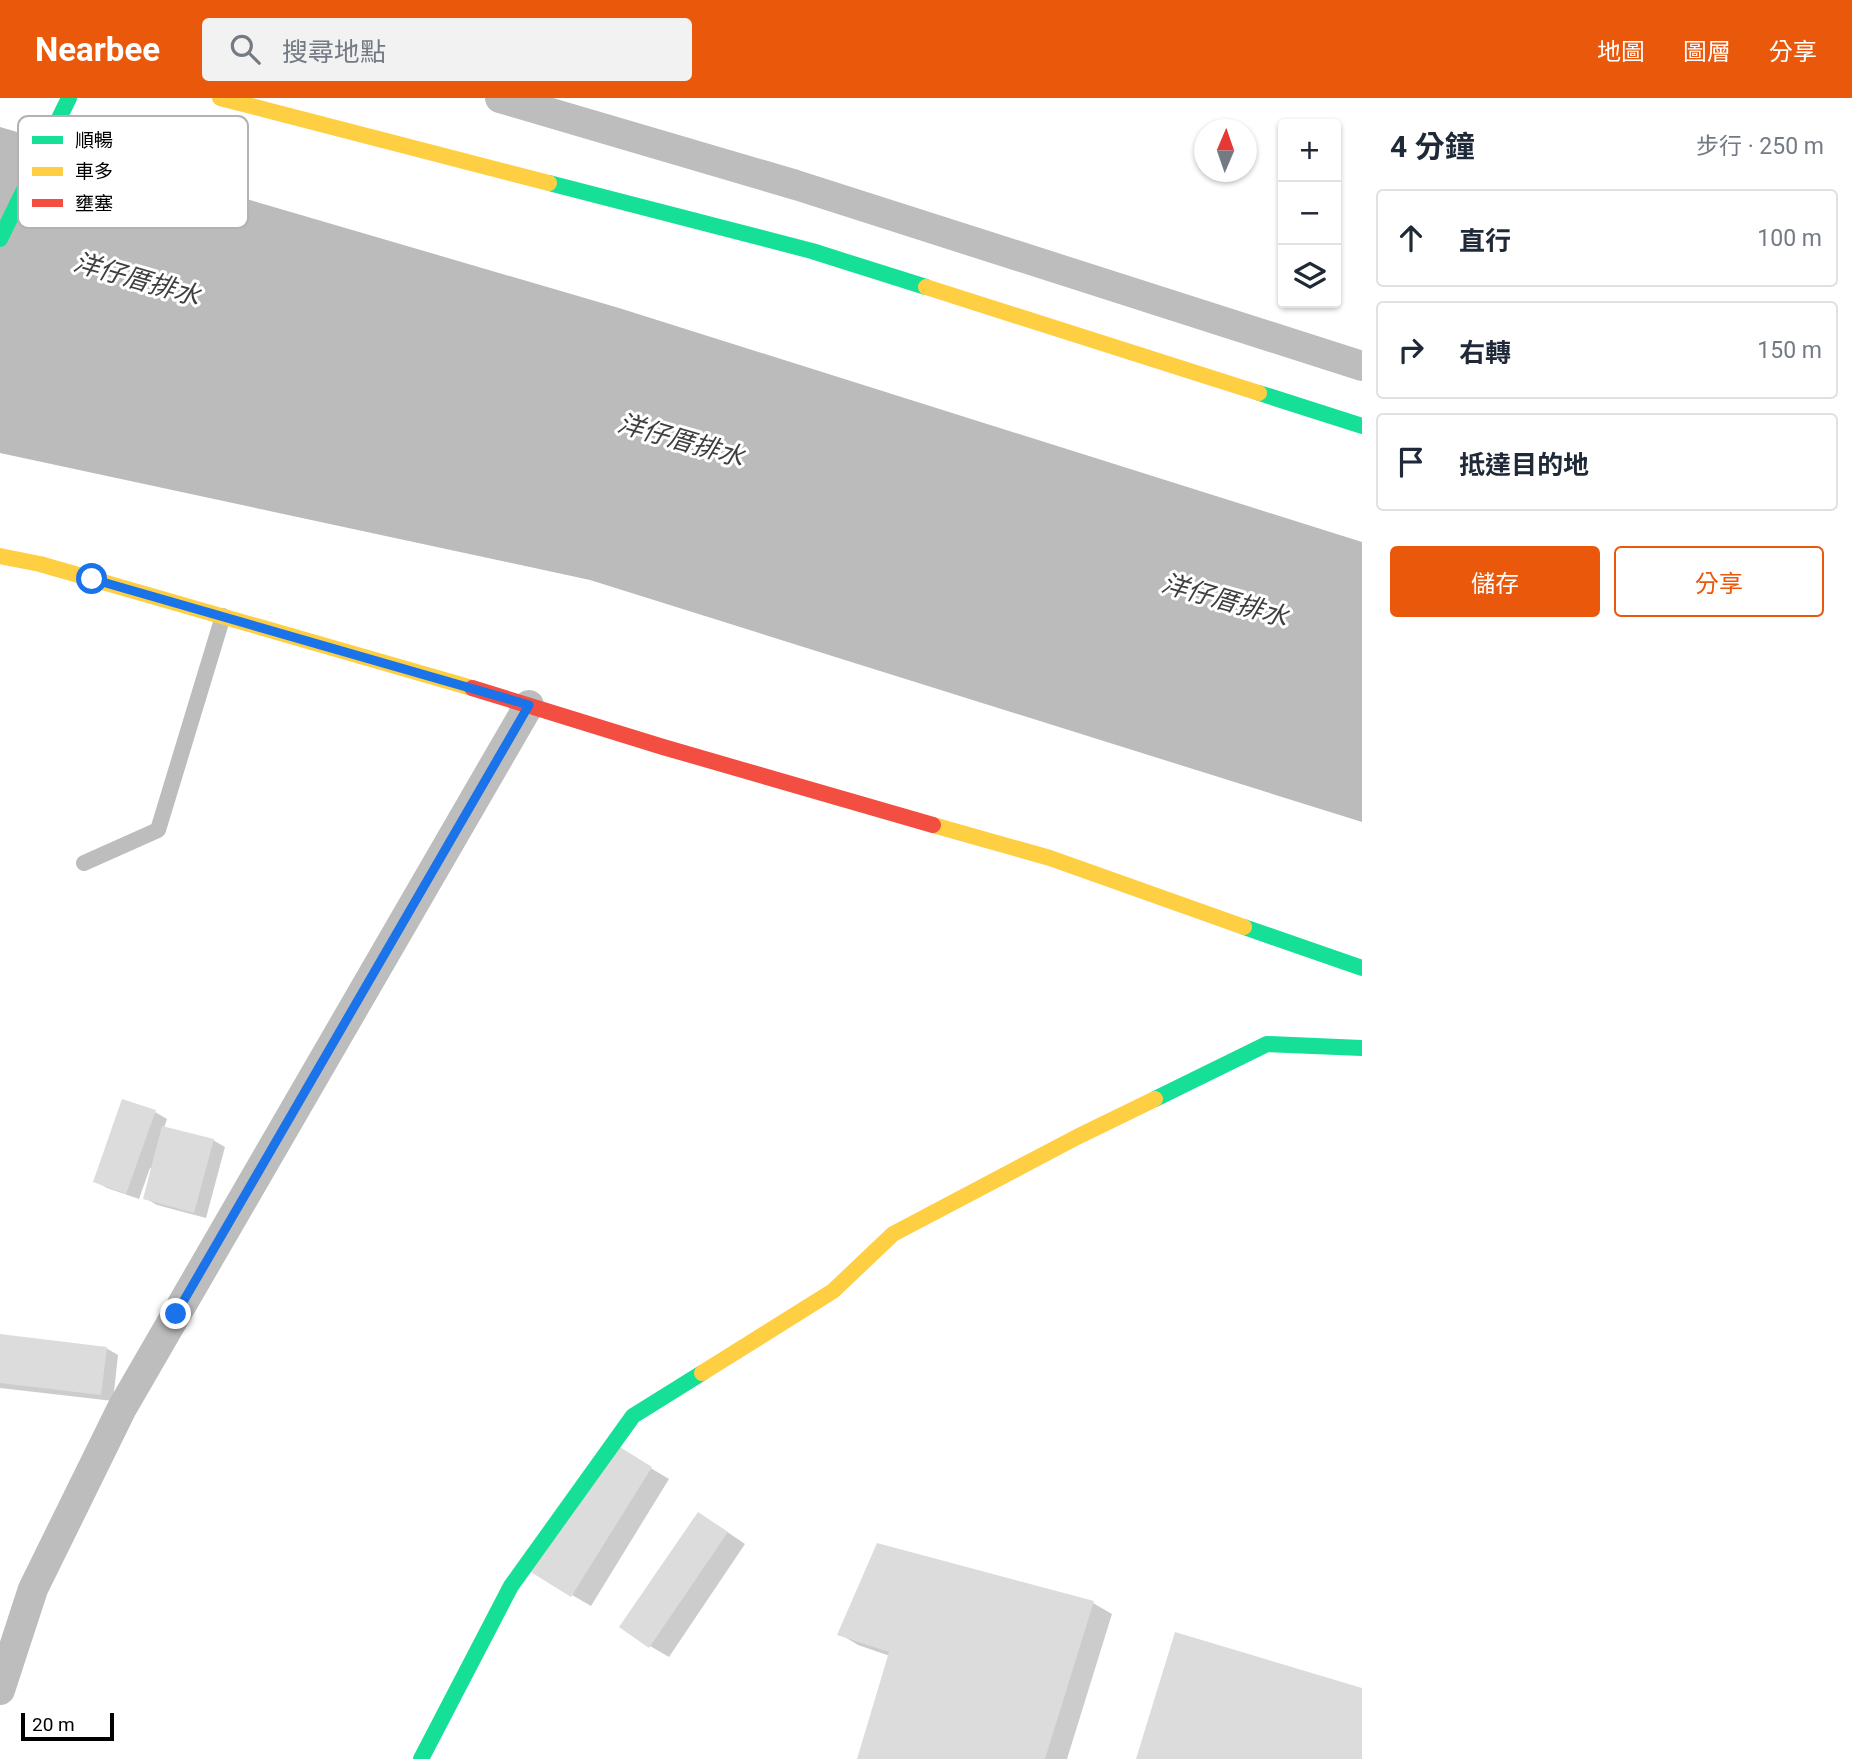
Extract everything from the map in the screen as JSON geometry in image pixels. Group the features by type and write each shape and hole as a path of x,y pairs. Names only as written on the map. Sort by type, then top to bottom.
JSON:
{"street":[{"path":"60,116 69,98"},
{"path":"220,98 812,251 1362,426"},
{"path":"500,98 796,185 1362,366"},
{"path":"0,239 18,202"},
{"path":"0,556 40,564 223,616 663,747 1050,858 1362,968"},
{"path":"0,1690 33,1589 122,1408 529,705"},
{"path":"421,1759 511,1586 633,1416 833,1291 893,1234 1077,1137 1267,1044 1362,1048"}],"lane":[{"path":"83,863 158,830 223,616"}],"water":[{"name":"洋仔厝排水","path":"0,127 18,132 18,228 248,228 248,200 619,308 1362,542 1362,822 590,580 0,453"}],"building":[{"path":"122,1099 156,1110 126,1194 93,1182"},
{"path":"162,1126 214,1139 194,1213 143,1199"},
{"path":"0,1334 107,1347 101,1395 0,1383"},
{"path":"607,1439 652,1467 571,1597 526,1569"},
{"path":"698,1512 728,1532 649,1648 619,1627"},
{"path":"877,1543 1094,1601 1045,1759 857,1759 889,1652 837,1635"},
{"path":"1175,1632 1362,1688 1362,1759 1136,1759"}],"traffic: fast":[{"path":"60,116 69,98"},
{"path":"549,183 812,251 926,287"},
{"path":"0,239 18,202"},
{"path":"1259,393 1362,426"},
{"path":"1244,927 1362,968"},
{"path":"1155,1099 1267,1044 1362,1048"},
{"path":"421,1759 511,1586 633,1416 702,1373"}],"traffic: slow":[{"path":"220,98 549,183"},
{"path":"926,287 1259,393"},
{"path":"0,556 40,564 472,688"},
{"path":"933,825 1050,858 1244,927"},
{"path":"702,1373 833,1291 893,1234 1155,1099"}],"traffic: jam":[{"path":"472,688 663,747 933,825"}],"route":[{"path":"92,579 529,705 176,1314"}]}
